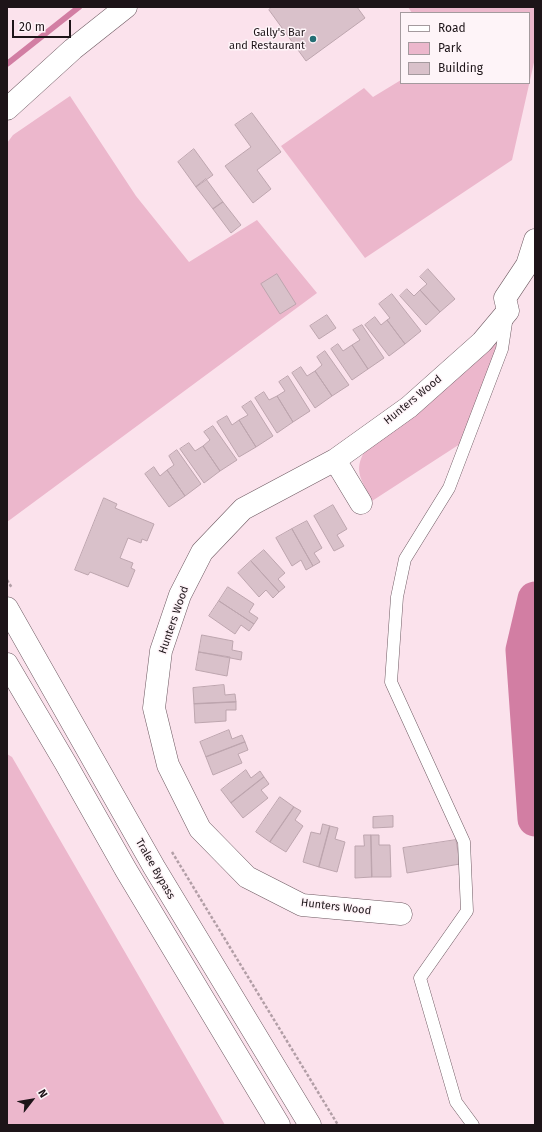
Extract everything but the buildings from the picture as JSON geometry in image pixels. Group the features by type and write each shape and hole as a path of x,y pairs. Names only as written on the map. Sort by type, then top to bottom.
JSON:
{"main road":[{"path":"7,109 73,49 126,7"},
{"path":"508,311 505,298 527,266 535,240"},
{"name":"Hunters Wood","path":"401,914 302,905 247,877 200,829 168,766 154,708 161,652 180,596 202,552 243,509 335,460 409,407 482,342 508,311"},
{"path":"335,460 361,503"},
{"name":"Tralee Bypass","path":"7,608 154,867 310,1125"},
{"path":"7,664 126,870 279,1125"}],"lane":[{"path":"473,1125 456,1102 420,978 467,912 464,842 391,682 397,597 405,559 449,488 502,349 508,311"}],"green space":[{"path":"408,7 535,7 535,58 530,80 530,12 411,12"},
{"path":"400,81 400,84 529,84 512,160 365,258 281,146 364,88 373,97"},
{"path":"70,96 136,196 189,262 257,220 317,293 7,522 7,143 13,135"},
{"path":"490,338 500,342 463,442 372,501 362,481 359,470 362,457 366,449"},
{"path":"7,754 12,757 225,1125 7,1125"}],"waterway":[{"path":"7,64 79,7"},
{"path":"535,599 523,650 535,819"}],"place":[{"name":"Gally's Bar and Restaurant","path":"313,39"}]}
